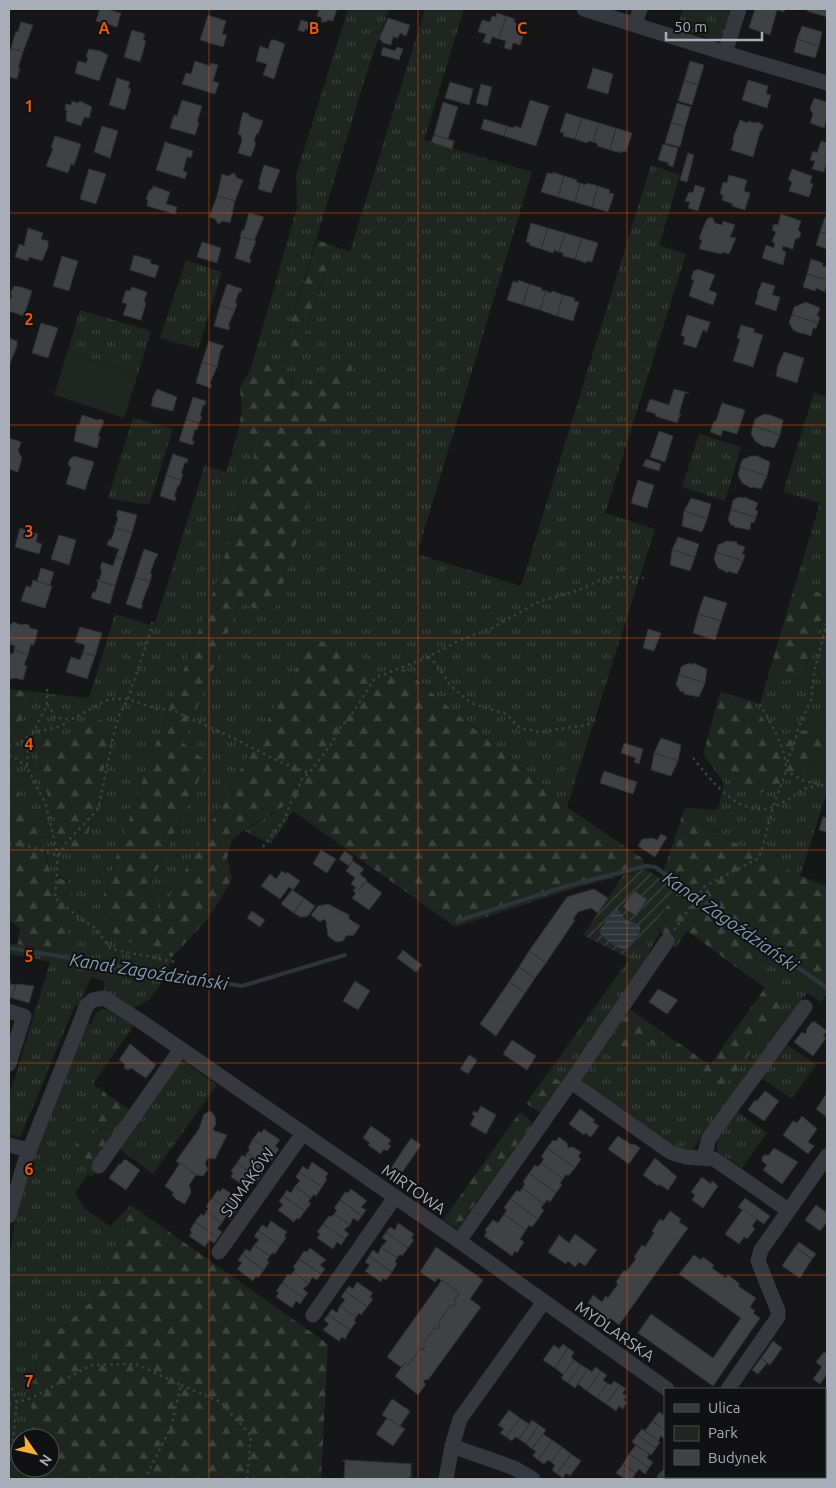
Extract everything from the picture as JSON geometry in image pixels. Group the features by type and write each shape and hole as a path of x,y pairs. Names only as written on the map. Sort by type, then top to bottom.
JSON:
{"street":[{"path":"584,9 827,83"},
{"path":"635,24 640,9"},
{"path":"725,53 739,9"},
{"path":"458,1241 571,1082 667,941"},
{"name":"MIRTOWA","path":"29,1150 87,1005 93,1000 104,998 303,1133 544,1303"},
{"path":"704,1157 709,1138 805,1007"},
{"path":"9,1011 24,1016 9,1064"},
{"path":"98,1166 181,1049"},
{"path":"571,1082 670,1152 685,1157 714,1159 788,1210"},
{"name":"SUMAKÓW","path":"219,1252 303,1133"},
{"path":"9,1144 29,1150 12,1199 9,1216"},
{"path":"729,1388 778,1317 778,1311 758,1261 761,1250 827,1156"},
{"path":"313,1315 395,1197"},
{"path":"446,1479 452,1446 460,1419 469,1404 544,1303"},
{"name":"MYDLARSKA","path":"544,1303 614,1350 666,1388"},
{"path":"452,1446 514,1468 533,1479"}],"path":[{"path":"263,847 285,819 301,780 309,773 333,742 336,733 354,711 375,678 428,657 458,640 492,628 540,601 577,591 602,579 619,576 644,578"},
{"path":"58,856 66,843 98,809 115,729 120,713 128,699 153,620"},
{"path":"667,941 705,886 757,859 761,853 773,807 786,771 787,762 794,747 799,726 811,700 814,673 827,622"},
{"path":"428,657 436,664 451,686 471,703 506,714 520,728 539,732 587,725 598,718"},
{"path":"27,767 32,733 47,705 47,689"},
{"path":"9,746 20,743 32,733 61,726 109,699 128,699 157,709 172,710 278,761 309,773"},
{"path":"760,704 774,730 787,762"},
{"path":"47,705 50,707 54,717 70,720"},
{"path":"9,755 18,759 27,767 46,805 58,856 55,898 83,921 93,926 112,949 175,962"},
{"path":"693,758 726,794 745,808 762,809 773,807 805,789 820,785"},
{"path":"786,771 804,781 827,786"},
{"path":"9,843 32,847 58,856"},
{"path":"9,1404 32,1398 91,1365 136,1364 222,1402 251,1436 247,1479"},
{"path":"9,1382 17,1402 11,1458 9,1461"},
{"path":"145,1479 171,1427 181,1385"}],"green space":[{"path":"348,9 389,9 367,72 283,348 303,341 334,246 350,251 425,9 464,9 424,140 532,172 417,554 521,586 651,165 680,175 659,245 686,254 605,513 655,529 567,807 405,669 380,678 314,636 162,912 147,892 207,762 182,743 240,602 273,615 341,367 334,375 312,376 305,396 292,389 292,381 260,367 250,371 297,208 296,175"},
{"path":"683,9 736,9 726,43 677,28"},
{"path":"317,240 334,246 303,341 295,355 283,348"},
{"path":"186,260 222,272 198,349 160,338"},
{"path":"80,310 151,331 138,374 67,353"},
{"path":"67,353 138,374 124,418 54,395"},
{"path":"278,361 288,373 292,389 305,396 312,376 334,375 341,367 352,364 273,616 240,602 183,743 207,762 147,892 162,912 314,636 380,678 404,669 567,807 643,859 646,869 572,889 455,927 284,806 250,826 232,840 227,857 232,878 217,905 204,923 172,957 116,937 100,910 104,893 149,762 215,587 248,481 257,442 237,436 242,411 240,387 250,371"},
{"path":"814,393 827,397 827,595 795,585 820,503 783,492"},
{"path":"133,418 173,429 149,505 108,498"},
{"path":"699,434 741,447 725,501 682,487"},
{"path":"237,436 258,442 248,481 215,587 149,762 104,893 100,910 116,937 172,957 162,981 153,995 147,1001 131,1008 104,990 104,981 91,977 79,1006 75,1005 20,1138 9,1134 9,1097 50,962 9,954 9,943 64,953 68,880 52,873 44,842 59,835 79,864 96,808 111,732 78,726 69,738 38,753 43,781 56,820 37,834 20,803 18,775 9,767 9,731 16,730 35,692 89,698 115,614 154,626 205,465 226,472"},
{"path":"795,585 827,595 827,603 803,677 783,681 770,669"},
{"path":"827,603 827,726 774,737 752,701 760,704 770,669 783,681 803,677"},
{"path":"9,689 35,692 16,730 9,731"},
{"path":"720,692 752,701 774,736 827,726 827,769 815,763 776,786 754,796 706,744"},
{"path":"89,716 105,722 111,732 96,808 79,864 70,859 70,849 59,835 44,842 51,871 68,882 73,888 64,953 17,944 20,929 9,920 9,767 18,775 20,802 30,806 36,823 37,834 56,820 43,781 38,752 47,737 69,738"},
{"path":"706,744 754,796 776,786 815,763 827,769 827,795 800,876 757,855 683,813 685,808 718,810 724,783 703,754"},
{"path":"284,806 293,811 271,844 244,831"},
{"path":"683,813 771,862 827,886 827,993 763,948 756,967 773,985 782,1011 722,1090 637,1033 622,1054 605,1040 631,1010 710,1065 765,988 687,931 675,948 654,924 678,891 661,879"},
{"path":"646,869 678,891 630,959 583,935 623,876"},
{"path":"654,924 660,932 632,984 562,1083 548,1073"},
{"path":"763,948 827,993 827,997 825,996 821,1002 807,993 692,1150 680,1151 582,1080 584,1069 605,1040 637,1033 722,1090 773,985 756,967"},
{"path":"101,1009 108,1010 134,1025 93,1084 103,1091 96,1119 102,1128 75,1144 83,1157 98,1170 92,1177 88,1174 75,1193 85,1209 110,1226 131,1205 122,1236 97,1296 64,1326 42,1342 37,1362 28,1428 10,1428 10,1478 21,1479 9,1479 9,1263 14,1225 32,1163 88,1023 91,1024 96,1013"},
{"path":"785,1043 816,1065 792,1099 760,1077"},
{"path":"180,1059 217,1085 153,1174 117,1147"},
{"path":"548,1073 562,1083 540,1113 526,1103"},
{"path":"103,1091 131,1111 93,1164 83,1157 75,1144 102,1128 96,1119"},
{"path":"736,1111 767,1133 742,1168 717,1151 717,1137"},
{"path":"520,1112 532,1124 457,1229 443,1220"},
{"path":"131,1205 328,1344 321,1479 21,1479 60,1478 60,1428 28,1428 37,1362 42,1341 64,1326 97,1296 122,1236"}],"shaded area":[{"path":"616,908 627,921 638,924 640,927 640,932 626,950 611,943 599,931"}],"building":[{"path":"100,9 121,13 117,27 96,21"},
{"path":"319,9 337,9 333,21 321,22 322,18 317,16"},
{"path":"755,9 785,9 784,12 777,10 770,35 749,28"},
{"path":"807,9 827,9 827,17 807,11"},
{"path":"497,13 506,16 499,39 492,37 490,44 483,42 486,34 478,32 482,20 490,22 492,16 496,17"},
{"path":"208,15 226,21 222,34 227,35 223,47 200,40"},
{"path":"506,16 515,19 514,22 518,24 516,30 524,33 520,45 513,43 511,50 504,48 506,41 499,39"},
{"path":"388,18 410,25 406,36 400,33 398,38 393,37 391,45 381,42 382,40 379,39"},
{"path":"301,20 311,23 308,30 305,29 304,32 298,30"},
{"path":"21,22 33,25 23,52 11,48"},
{"path":"802,26 822,32 819,46 797,39"},
{"path":"132,30 145,34 143,40 146,41 140,62 124,57"},
{"path":"797,39 819,46 815,58 794,52"},
{"path":"271,40 285,44 274,79 263,75 267,64 256,61 260,46 268,49"},
{"path":"383,47 395,51 397,47 403,49 399,60 381,55"},
{"path":"11,48 23,52 17,79 9,77"},
{"path":"89,49 108,55 99,81 75,73 78,61 86,63"},
{"path":"195,61 210,66 211,63 218,65 213,81 219,83 215,94 182,84 186,73 191,74"},
{"path":"690,61 704,65 698,85 684,81"},
{"path":"593,68 613,74 608,94 587,88"},
{"path":"117,78 130,82 128,88 131,89 125,110 109,105"},
{"path":"748,80 768,86 766,94 771,95 767,108 742,100"},
{"path":"684,81 698,85 692,105 678,101"},
{"path":"450,82 473,89 469,105 445,98"},
{"path":"481,84 492,87 487,106 476,103"},
{"path":"814,98 827,102 827,117 824,128 810,123 813,114 810,109"},
{"path":"182,100 202,106 195,135 170,128 174,115 177,116"},
{"path":"530,100 549,106 536,146 504,136 507,126 521,128"},
{"path":"72,101 78,103 80,101 92,107 89,118 84,117 81,126 66,121 66,104 71,105"},
{"path":"443,102 458,107 448,139 434,135"},
{"path":"677,103 691,107 685,127 671,123"},
{"path":"243,112 263,121 258,134 256,134 254,142 256,143 251,157 238,153 242,140 241,135 238,134"},
{"path":"566,113 582,118 575,139 563,136 564,133 560,132"},
{"path":"582,118 599,123 593,142 588,141 587,143 575,139"},
{"path":"484,119 507,126 504,136 481,129"},
{"path":"740,120 747,123 748,121 758,122 764,126 760,132 753,157 731,150 733,138"},
{"path":"599,123 616,128 610,150 597,146 598,144 593,142"},
{"path":"671,123 685,127 680,147 665,143"},
{"path":"102,126 118,131 110,158 94,152"},
{"path":"616,128 632,133 626,152 621,151 621,153 610,150"},
{"path":"434,135 454,141 452,149 431,142"},
{"path":"55,136 81,144 74,165 71,164 68,173 46,166 53,149 51,148"},
{"path":"821,141 827,143 827,161 824,172 812,169 815,161 810,160 813,151 817,153"},
{"path":"165,142 193,151 191,158 187,157 183,171 187,172 185,179 156,170"},
{"path":"663,144 678,148 673,167 668,165 669,163 658,160"},
{"path":"688,153 694,155 687,182 680,180"},
{"path":"264,165 280,170 271,193 258,189"},
{"path":"89,169 106,174 96,204 80,199"},
{"path":"792,169 812,176 810,183 813,184 809,197 789,191 792,182 788,180"},
{"path":"553,172 564,176 558,197 541,192 547,173 553,174"},
{"path":"234,173 237,178 243,180 235,201 217,196 222,174 228,176"},
{"path":"729,175 747,180 744,191 750,193 745,210 732,206 733,204 722,200 723,195 720,194 723,182 727,183"},
{"path":"564,176 577,180 576,182 580,183 575,202 558,197"},
{"path":"580,183 598,186 592,207 575,202"},
{"path":"695,185 705,188 698,211 688,208 690,202 685,201 689,192 693,193"},
{"path":"153,186 170,192 166,204 177,207 175,214 147,206 148,200 146,199"},
{"path":"598,186 610,190 609,193 614,194 608,212 592,207"},
{"path":"217,196 235,201 230,223 223,221 218,224 215,219 209,217"},
{"path":"249,213 264,217 254,241 240,237"},
{"path":"781,214 801,221 798,230 801,233 799,238 795,239 793,249 783,246 782,250 786,252 783,265 762,258 766,245 774,248 775,243 772,242 776,232 772,230 774,224 778,225"},
{"path":"712,217 715,223 722,225 723,221 735,225 730,237 736,238 729,254 699,249 702,240 699,239 703,228 707,219"},
{"path":"825,217 827,218 827,234 820,232"},
{"path":"531,223 548,228 541,249 526,242"},
{"path":"28,228 43,233 41,239 48,241 48,247 42,261 29,257 28,261 15,257 19,244 24,246"},
{"path":"548,228 565,233 559,252 554,250 553,253 541,249"},
{"path":"820,232 827,234 827,249 816,245"},
{"path":"565,233 582,238 575,259 563,256 563,253 559,252"},
{"path":"241,237 256,241 249,259 251,259 250,263 235,258"},
{"path":"582,238 598,243 592,262 587,261 586,263 575,259"},
{"path":"202,242 221,248 217,263 197,257"},
{"path":"134,255 151,260 150,263 159,266 155,278 130,270"},
{"path":"62,256 78,261 69,291 53,286"},
{"path":"811,259 823,263 822,266 827,267 827,280 807,274"},
{"path":"697,269 715,275 709,290 717,293 713,305 689,296 694,280 691,279 694,270 696,271"},
{"path":"807,274 827,280 825,292 816,288 815,291 803,287"},
{"path":"518,280 529,284 523,305 507,300 513,281 518,283"},
{"path":"762,282 775,286 772,295 780,297 776,311 755,304"},
{"path":"227,284 242,289 235,303 237,304 235,310 220,305"},
{"path":"529,284 546,291 540,310 523,305"},
{"path":"14,286 32,291 24,316 9,311 9,298 11,299 12,295 10,294"},
{"path":"132,287 147,292 141,320 123,315 127,304 122,302 126,290 130,291"},
{"path":"546,291 563,295 557,316 540,310"},
{"path":"563,295 575,298 574,301 579,302 573,321 557,316"},
{"path":"806,302 820,308 817,316 820,317 818,323 792,315 794,307"},
{"path":"220,305 235,310 228,326 230,327 229,330 214,326"},
{"path":"687,315 710,322 707,332 703,330 696,348 683,344 685,337 681,335"},
{"path":"792,315 818,323 816,328 813,328 811,336 793,330 789,322"},
{"path":"41,323 58,328 48,358 32,353"},
{"path":"741,325 755,329 753,332 763,335 753,367 733,361 740,339 737,338"},
{"path":"9,338 17,341 17,346 9,366"},
{"path":"209,341 224,346 221,349 217,367 202,362"},
{"path":"784,352 804,358 797,383 776,376 778,365"},
{"path":"202,362 217,367 210,383 211,388 196,383"},
{"path":"157,389 177,397 173,411 151,406"},
{"path":"674,389 689,393 685,393 679,414 682,415 680,415 677,423 646,411 650,399 669,405"},
{"path":"193,397 206,401 205,405 203,405 200,416 202,417 199,423 186,419"},
{"path":"722,403 745,410 737,434 723,430 721,436 710,432"},
{"path":"764,414 783,420 780,435 753,426 755,419"},
{"path":"82,415 104,421 98,436 100,437 97,448 74,441 77,425 79,425"},
{"path":"186,419 199,423 197,430 195,429 193,445 179,441"},
{"path":"753,426 780,435 774,448 765,447 756,442 751,434"},
{"path":"659,431 673,436 665,462 650,457"},
{"path":"9,438 21,442 18,451 22,458 18,472 9,469"},
{"path":"173,454 188,459 181,474 183,474 181,480 166,475"},
{"path":"74,456 94,462 85,490 66,484 71,468 68,464"},
{"path":"751,456 757,456 770,462 767,476 740,467 742,460"},
{"path":"646,459 661,464 659,471 643,466"},
{"path":"740,467 767,476 761,489 751,488 742,483 738,475"},
{"path":"166,475 181,480 174,497 176,497 175,501 160,496"},
{"path":"638,480 654,485 647,508 631,503"},
{"path":"744,497 758,503 755,510 758,511 756,517 731,510 733,500"},
{"path":"691,498 711,504 707,519 684,511"},
{"path":"118,510 137,515 132,533 113,527 115,527 117,521"},
{"path":"731,510 756,517 754,523 751,522 750,530 731,525 728,519"},
{"path":"684,511 707,519 702,532 682,526"},
{"path":"113,527 132,533 123,560 116,557 119,549 107,545 115,529"},
{"path":"20,528 38,534 36,542 42,544 39,554 15,547"},
{"path":"59,535 76,540 69,565 51,559"},
{"path":"678,537 699,544 695,557 672,550"},
{"path":"727,541 737,542 737,544 745,547 742,554 745,555 743,561 716,552 718,545"},
{"path":"144,549 158,554 150,574 152,574 150,582 135,577"},
{"path":"672,550 695,557 690,571 670,565"},
{"path":"716,552 743,561 737,574 728,571 728,573 718,568 714,559"},
{"path":"116,557 123,560 115,586 96,580 99,580 102,562 113,566"},
{"path":"41,568 54,572 50,585 37,581"},
{"path":"135,577 150,582 141,609 126,604"},
{"path":"33,580 52,586 45,608 21,601 26,586 31,587"},
{"path":"96,580 115,586 110,604 91,598 97,588 98,582"},
{"path":"704,596 727,603 721,621 698,614"},
{"path":"698,614 721,621 715,640 693,633"},
{"path":"13,622 29,625 30,628 38,630 34,645 31,644 28,655 14,650 15,646 9,644 9,627"},
{"path":"80,627 102,633 95,656 83,653 85,645 75,642"},
{"path":"648,629 661,633 654,651 643,648"},
{"path":"14,650 28,655 24,665 27,666 23,680 9,678 9,653 13,654"},
{"path":"83,653 95,656 87,679 66,672 71,657 80,660"},
{"path":"689,663 707,669 705,683 679,675 681,667"},
{"path":"679,675 705,683 699,697 684,694 684,692 680,691 676,684"},
{"path":"661,738 681,745 678,761 654,753"},
{"path":"624,743 643,749 639,764 634,762 636,758 621,753"},
{"path":"654,753 678,761 671,776 651,770"},
{"path":"604,771 637,782 633,794 600,783"},
{"path":"823,817 827,818 827,832 819,830"},
{"path":"661,834 667,837 655,857 638,846 642,839 653,838 657,840"},
{"path":"321,850 336,859 327,873 313,864"},
{"path":"345,851 353,857 353,861 349,866 339,859"},
{"path":"353,861 364,869 360,874 367,880 359,890 351,884 355,878 346,871"},
{"path":"282,871 286,874 287,872 300,881 293,890 289,887 280,899 261,886 270,874 276,879"},
{"path":"366,881 382,893 369,910 352,898 356,893 353,891 356,887 359,890"},
{"path":"594,889 608,898 598,913 591,908 578,912 573,919 575,920 546,963 529,951 567,897"},
{"path":"292,890 304,898 294,913 281,904"},
{"path":"634,891 647,899 636,916 623,907"},
{"path":"304,898 315,906 308,916 300,917 294,913"},
{"path":"328,904 349,915 349,919 360,926 354,935 346,936 343,941 336,942 328,936 326,921 324,919 320,922 311,915 318,906"},
{"path":"252,911 265,920 260,927 247,918"},
{"path":"403,950 422,965 416,972 397,958"},
{"path":"529,951 546,963 535,978 519,967"},
{"path":"519,967 535,978 525,993 509,982"},
{"path":"9,980 11,981 10,984 16,985 12,998 9,997"},
{"path":"355,981 370,991 358,1010 343,1001"},
{"path":"509,982 525,993 496,1036 480,1024"},
{"path":"16,984 34,986 29,1003 12,998"},
{"path":"658,989 678,1000 667,1014 649,1002"},
{"path":"812,1022 815,1022 827,1031 823,1036 826,1038 813,1056 794,1042 802,1032 805,1034"},
{"path":"512,1040 536,1056 527,1070 503,1054"},
{"path":"130,1044 156,1065 146,1078 131,1068 128,1070 124,1068 125,1064 119,1060"},
{"path":"469,1055 477,1060 468,1074 460,1069"},
{"path":"765,1091 779,1101 764,1121 748,1110"},
{"path":"827,1093 827,1117 816,1109"},
{"path":"481,1106 496,1115 486,1134 470,1125 475,1116 472,1114 474,1111 477,1113"},
{"path":"580,1109 595,1120 593,1122 599,1126 591,1137 585,1133 584,1135 569,1124"},
{"path":"211,1111 215,1116 216,1124 213,1129 227,1135 215,1159 208,1158 205,1163 208,1169 203,1176 196,1175 176,1161 199,1129 204,1114"},
{"path":"802,1116 817,1129 808,1142 814,1146 808,1154 783,1135 793,1121 797,1123"},
{"path":"371,1126 391,1140 388,1144 391,1146 387,1151 384,1149 381,1154 368,1145 370,1143 363,1138"},
{"path":"264,1129 280,1140 275,1146 279,1149 275,1155 253,1139 259,1131 261,1133"},
{"path":"618,1136 640,1148 629,1164 608,1149"},
{"path":"559,1137 567,1143 568,1148 573,1147 581,1152 578,1157 581,1159 575,1168 547,1148 553,1140 556,1141"},
{"path":"411,1138 421,1145 401,1174 391,1168"},
{"path":"253,1139 275,1155 272,1161 267,1157 263,1164 247,1153"},
{"path":"547,1148 575,1168 568,1176 566,1174 563,1179 541,1163 544,1159 541,1157"},
{"path":"774,1148 798,1162 782,1184 763,1170 767,1165 762,1161 762,1158 764,1155 769,1155"},
{"path":"247,1153 263,1164 258,1170 263,1173 259,1179 237,1163 242,1155 245,1157"},
{"path":"655,1158 677,1177 668,1190 659,1184 658,1186 643,1175"},
{"path":"125,1159 140,1170 126,1190 109,1178"},
{"path":"312,1162 328,1173 322,1187 299,1172 303,1166 308,1170"},
{"path":"180,1163 196,1175 189,1185 191,1192 185,1204 177,1200 172,1195 174,1193 165,1186"},
{"path":"237,1163 259,1179 255,1184 250,1181 247,1188 231,1177 233,1173 231,1171"},
{"path":"541,1163 563,1179 560,1183 562,1185 556,1193 529,1173 535,1165 538,1167"},
{"path":"299,1172 322,1187 316,1196 314,1194 311,1198 295,1186 300,1181 296,1177"},
{"path":"529,1173 556,1193 550,1202 547,1200 544,1204 522,1188 525,1184 523,1182"},
{"path":"702,1177 711,1184 712,1181 718,1186 703,1208 692,1200 695,1195 691,1192"},
{"path":"295,1186 311,1198 308,1202 311,1203 305,1211 283,1196 287,1190 291,1193"},
{"path":"223,1188 239,1199 233,1205 238,1208 234,1214 212,1198 218,1190 220,1192"},
{"path":"522,1188 544,1204 541,1208 544,1210 538,1219 510,1199 517,1190 520,1192"},
{"path":"351,1189 367,1201 361,1207 366,1210 362,1216 340,1200 345,1192 348,1193"},
{"path":"283,1196 305,1211 294,1222 278,1210 283,1205 279,1201"},
{"path":"212,1198 234,1214 230,1220 226,1216 222,1223 206,1212 209,1208 206,1207"},
{"path":"745,1198 770,1216 764,1224 738,1207"},
{"path":"510,1199 538,1219 532,1227 529,1225 526,1230 504,1214 507,1210 504,1208"},
{"path":"340,1200 362,1216 358,1221 353,1218 350,1225 334,1214 337,1210 334,1208"},
{"path":"816,1205 827,1213 827,1222 820,1231 805,1220"},
{"path":"743,1209 757,1219 752,1226 755,1229 747,1239 744,1237 739,1244 725,1234"},
{"path":"670,1211 681,1219 679,1222 688,1228 619,1325 610,1318 607,1322 597,1315 599,1311 588,1303 593,1295 602,1302 606,1296 608,1298 618,1284 616,1282 624,1270 626,1272 636,1259 634,1257 642,1245 645,1247 660,1219 663,1221"},
{"path":"206,1212 222,1223 217,1229 222,1232 218,1238 195,1222 201,1214 204,1216"},
{"path":"334,1214 350,1225 344,1230 349,1234 345,1239 323,1224 329,1216 331,1217"},
{"path":"504,1214 526,1230 520,1239 524,1242 517,1253 515,1251 512,1256 484,1236 487,1232 485,1230 493,1220 498,1223"},
{"path":"271,1221 287,1232 284,1236 286,1238 280,1246 258,1231 262,1225 267,1228"},
{"path":"195,1222 218,1238 214,1243 209,1240 205,1247 189,1236"},
{"path":"398,1223 414,1234 411,1238 414,1240 408,1248 386,1232 390,1227 395,1230"},
{"path":"323,1224 345,1239 341,1245 337,1242 333,1249 317,1238 320,1234 317,1232"},
{"path":"258,1231 280,1246 275,1254 272,1253 270,1256 254,1245 259,1240 254,1236"},
{"path":"386,1232 408,1248 402,1256 400,1254 397,1258 381,1247 387,1241 382,1238"},
{"path":"575,1234 597,1250 585,1266 579,1262 575,1267 568,1261 566,1264 548,1252 559,1235 569,1243"},
{"path":"799,1242 816,1254 812,1259 795,1247"},
{"path":"254,1245 270,1256 264,1270 242,1254 246,1249 250,1252"},
{"path":"381,1247 397,1258 395,1262 397,1264 392,1272 369,1256 373,1250 378,1254"},
{"path":"436,1247 483,1280 470,1299 481,1307 428,1380 426,1379 423,1382 426,1384 418,1395 395,1376 405,1363 408,1365 420,1348 422,1350 425,1346 423,1344 435,1327 438,1329 440,1325 438,1323 451,1305 453,1307 456,1303 454,1301 459,1293 438,1278 435,1282 420,1272"},
{"path":"795,1247 812,1259 800,1278 782,1266"},
{"path":"310,1248 326,1260 320,1265 325,1269 321,1274 299,1259 304,1251 307,1252"},
{"path":"242,1254 264,1270 253,1281 237,1269 242,1263 238,1260"},
{"path":"694,1255 701,1260 703,1257 714,1265 712,1268 726,1278 728,1275 740,1284 738,1286 756,1298 750,1307 755,1311 753,1313 760,1318 713,1386 638,1333 651,1314 713,1358 741,1318 679,1274"},
{"path":"369,1256 392,1272 386,1280 383,1278 381,1282 365,1271 370,1265 365,1262"},
{"path":"299,1259 321,1274 317,1280 312,1277 309,1284 293,1272 295,1269 293,1267"},
{"path":"293,1272 309,1284 303,1289 308,1293 304,1298 282,1283 288,1274 290,1276"},
{"path":"442,1280 459,1293 454,1301 456,1303 453,1307 451,1305 438,1323 440,1325 438,1329 435,1327 423,1344 425,1346 422,1350 420,1348 408,1365 405,1363 401,1367 387,1357"},
{"path":"357,1282 373,1293 370,1297 373,1299 367,1307 345,1291 349,1286 353,1289"},
{"path":"282,1283 304,1298 300,1304 296,1301 292,1308 276,1297 279,1292 276,1291"},
{"path":"345,1291 367,1307 361,1315 359,1313 356,1317 340,1306 345,1300 341,1297"},
{"path":"340,1306 356,1317 354,1321 356,1322 350,1330 328,1315 332,1309 337,1313"},
{"path":"328,1315 350,1330 345,1339 342,1337 339,1341 323,1330 329,1324 324,1320"},
{"path":"773,1341 782,1348 770,1365 761,1358"},
{"path":"563,1344 568,1348 555,1368 543,1360 554,1345 559,1349"},
{"path":"568,1348 574,1352 571,1357 574,1360 564,1375 555,1368"},
{"path":"824,1352 827,1354 827,1374 820,1384 813,1379 822,1367 816,1362"},
{"path":"761,1358 767,1363 758,1374 752,1370"},
{"path":"574,1360 581,1365 568,1383 561,1378"},
{"path":"581,1365 588,1369 575,1388 568,1383"},
{"path":"595,1367 601,1371 587,1391 578,1384 588,1369 592,1372"},
{"path":"601,1371 607,1375 603,1380 607,1383 597,1398 587,1391"},
{"path":"614,1381 620,1385 606,1404 597,1398 607,1383 611,1385"},
{"path":"620,1385 626,1389 622,1393 627,1396 624,1400 627,1402 623,1409 619,1406 616,1411 606,1404"},
{"path":"392,1399 410,1411 400,1426 382,1415"},
{"path":"509,1410 520,1418 506,1437 500,1433 504,1429 498,1425"},
{"path":"659,1412 664,1415 664,1429 652,1421"},
{"path":"387,1418 405,1429 393,1446 376,1434"},
{"path":"520,1418 529,1424 519,1439 515,1437 512,1441 506,1437"},
{"path":"532,1420 539,1425 526,1444 519,1439"},
{"path":"652,1421 664,1429 664,1438 661,1436 658,1441 645,1431"},
{"path":"539,1425 546,1430 532,1449 526,1444"},
{"path":"642,1429 660,1442 656,1448 637,1435"},
{"path":"543,1434 552,1440 538,1460 533,1456 536,1451 532,1449"},
{"path":"637,1435 656,1448 651,1455 632,1442"},
{"path":"552,1440 562,1447 551,1462 548,1460 544,1464 538,1460"},
{"path":"636,1445 649,1454 647,1458 653,1462 649,1468 629,1454"},
{"path":"562,1447 571,1454 557,1474 552,1470 555,1465 551,1462"},
{"path":"571,1454 581,1461 570,1476 566,1473 563,1478 557,1474"},
{"path":"629,1454 649,1468 645,1474 639,1469 636,1473 623,1464"},
{"path":"345,1460 414,1464 411,1464 410,1479 344,1479 345,1461 342,1461"},
{"path":"623,1464 636,1473 633,1477 637,1479 625,1479 616,1473"}],"waterway":[{"name":"Kanał Zagoździański","path":"457,921 567,886 646,866 655,867 827,988"},
{"name":"Kanał Zagoździański","path":"9,948 242,986 345,955"}]}
